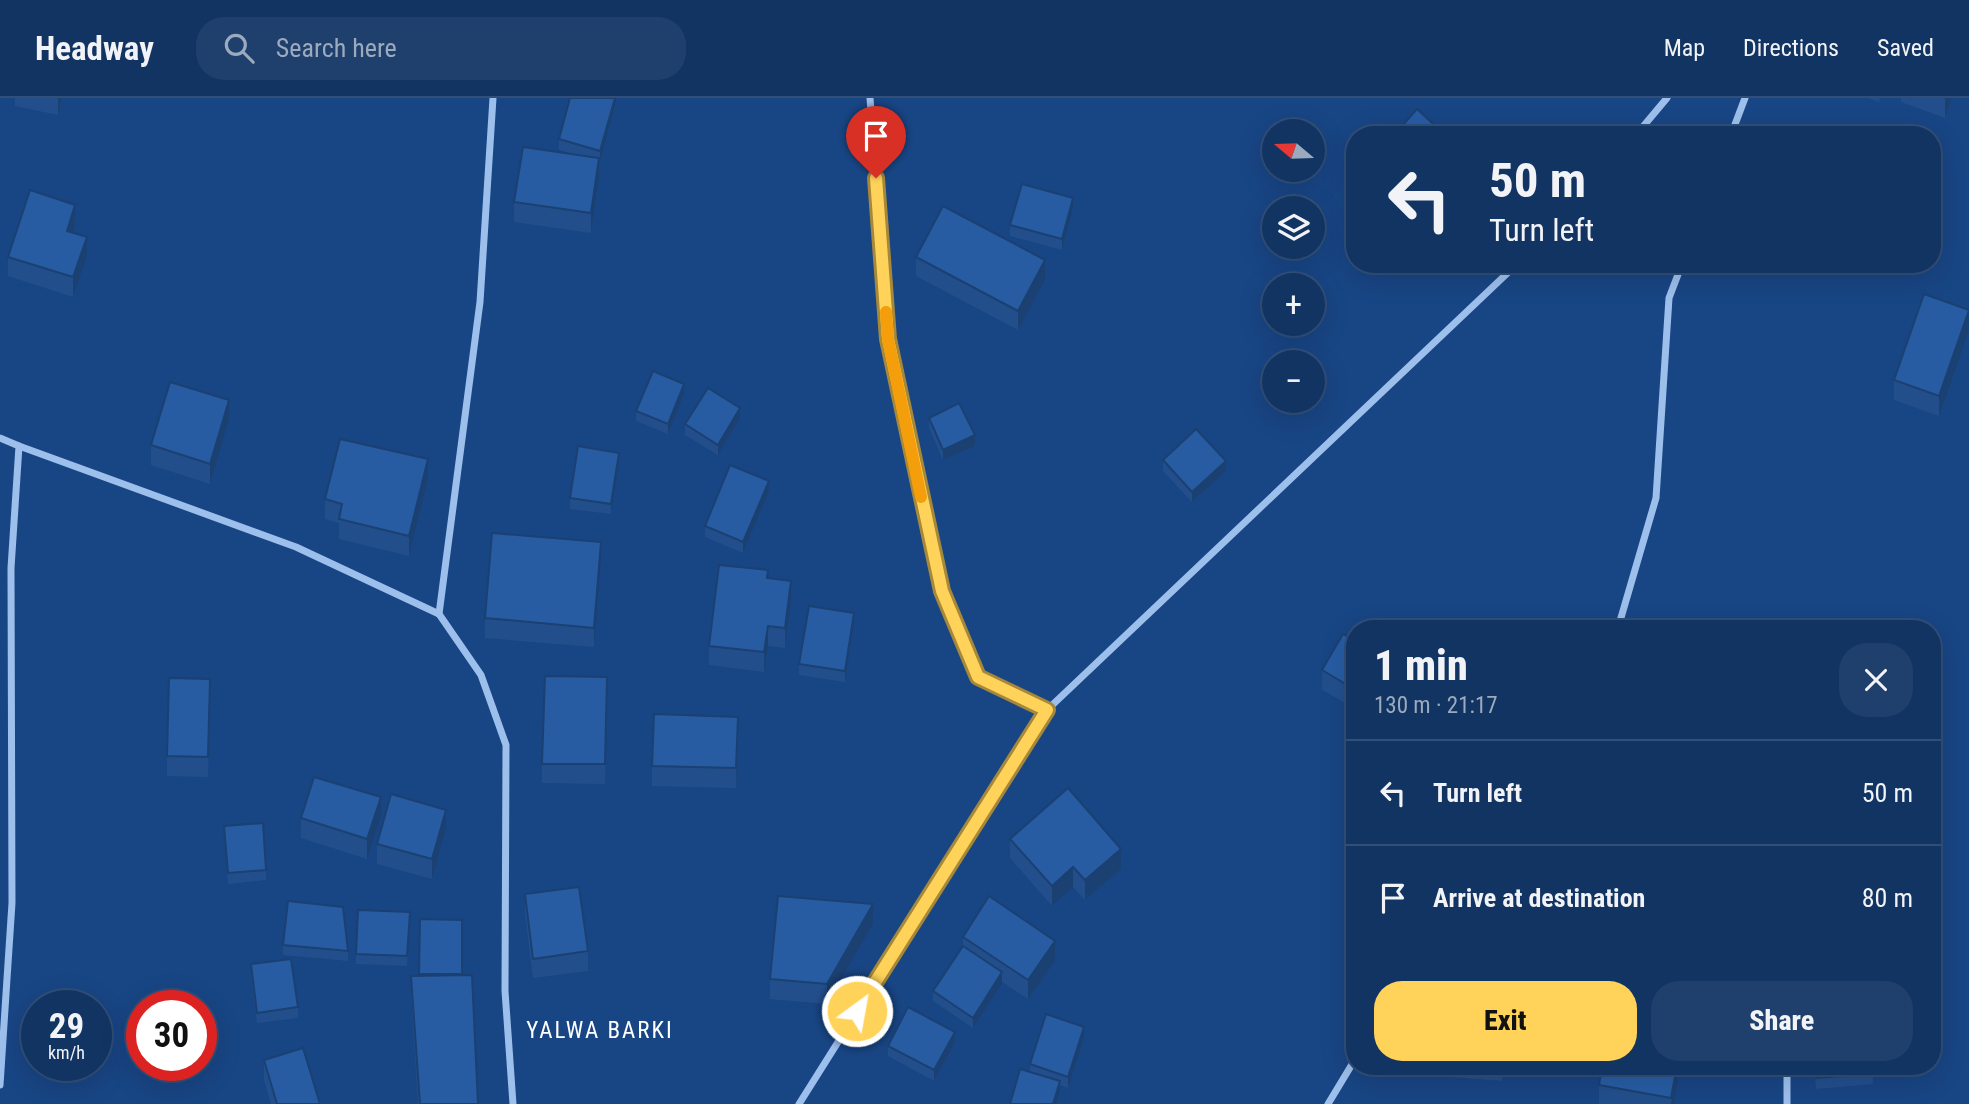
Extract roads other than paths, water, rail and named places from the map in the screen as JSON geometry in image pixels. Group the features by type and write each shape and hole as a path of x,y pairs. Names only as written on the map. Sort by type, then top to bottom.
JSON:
{"street":[{"path":"439,614 480,302 493,98"},
{"path":"870,98 888,339 942,591 978,677 1047,710"},
{"path":"1644,126 1667,98"},
{"path":"1734,126 1745,98"},
{"path":"799,1104 1047,710 1508,273"},
{"path":"1620,620 1656,498 1669,298 1679,273"},
{"path":"0,438 296,547 439,614 481,676 506,745 505,991 513,1104"},
{"path":"0,1085 12,903 11,568 19,446"},
{"path":"1328,1104 1346,1074"},
{"path":"1787,1075 1787,1104"}],"district":[{"name":"YALWA BARKI","path":"600,1030"}]}
